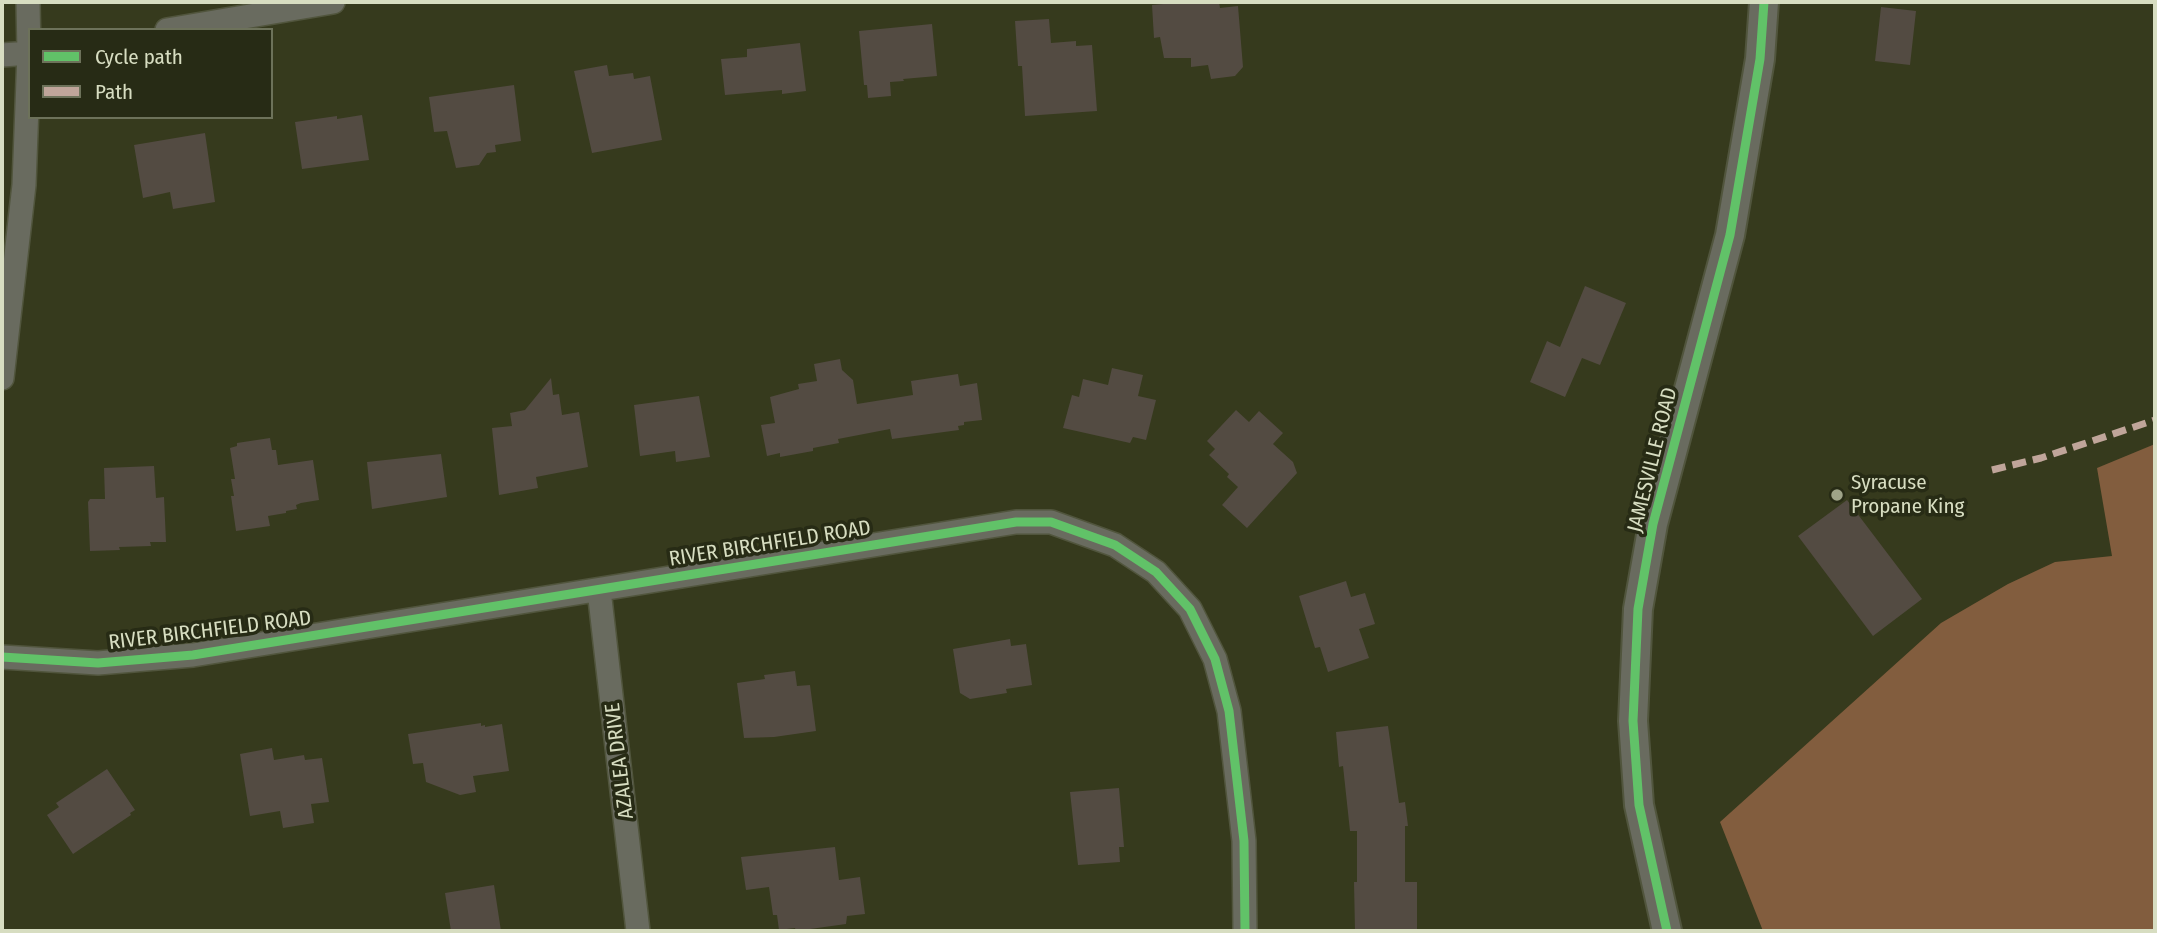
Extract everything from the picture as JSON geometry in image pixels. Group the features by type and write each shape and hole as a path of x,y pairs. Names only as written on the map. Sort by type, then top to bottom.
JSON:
{"street":[{"path":"28,2 29,28"},
{"path":"179,28 333,2"},
{"name":"JAMESVILLE ROAD","path":"1667,931 1639,805 1633,721 1638,609 1653,524 1731,235 1760,60 1764,2"},
{"path":"2,55 28,53"},
{"path":"2,377 23,185 28,75"},
{"name":"RIVER BIRCHFIELD ROAD","path":"2,657 98,663 193,655 1016,522 1051,522 1115,545 1156,572 1190,610 1215,659 1229,711 1242,828 1245,931"},
{"name":"AZALEA DRIVE","path":"599,590 638,931"}],"shaded area":[{"path":"2155,444 2155,931 1763,931 1720,822 1941,623 2008,584 2055,562 2112,556 2097,468"}],"building":[{"path":"1219,2 1220,8 1238,6 1243,67 1235,76 1211,79 1208,65 1191,67 1191,58 1164,58 1160,37 1154,38 1152,5"},
{"path":"1881,7 1916,11 1910,65 1875,61"},
{"path":"1049,19 1051,43 1076,41 1076,46 1092,45 1097,111 1025,116 1022,66 1018,66 1015,21"},
{"path":"932,24 937,76 890,82 891,96 868,98 867,85 864,85 859,31"},
{"path":"800,43 806,91 782,94 782,90 725,95 721,59 747,57 747,49"},
{"path":"607,65 609,76 633,73 634,79 650,76 662,140 592,153 574,71"},
{"path":"514,85 521,141 495,145 496,152 487,153 479,165 456,168 447,131 434,132 429,97"},
{"path":"362,115 369,160 302,169 295,122"},
{"path":"205,133 215,202 173,209 170,192 143,198 134,145"},
{"path":"1585,286 1626,303 1600,365 1582,358 1565,397 1530,382 1547,341 1560,347"},
{"path":"840,359 842,370 853,380 857,404 913,395 911,381 958,374 960,386 977,383 982,420 964,422 964,425 958,426 959,430 892,439 890,429 838,439 839,443 813,448 813,451 780,457 780,453 767,456 761,425 775,423 770,397 799,389 798,384 817,381 814,364"},
{"path":"1112,368 1143,375 1138,396 1156,400 1146,440 1133,437 1130,443 1063,428 1072,395 1079,397 1083,379 1108,385"},
{"path":"551,378 553,395 559,394 562,415 579,412 588,467 536,477 538,488 499,495 492,428 512,426 510,413 525,410"},
{"path":"699,396 710,457 676,462 675,451 640,456 634,405"},
{"path":"1236,410 1249,422 1259,411 1283,433 1273,444 1293,462 1297,473 1247,528 1222,505 1238,487 1209,455 1215,449 1207,441"},
{"path":"270,438 272,450 276,450 278,465 313,460 319,500 301,503 296,505 297,509 286,513 268,516 270,526 236,531 231,496 234,496 231,479 235,479 230,448 237,446 237,443"},
{"path":"441,454 447,497 372,509 367,462"},
{"path":"154,466 156,498 164,497 166,542 150,542 151,546 119,547 120,550 90,551 88,502 90,499 105,499 104,468"},
{"path":"1847,500 1922,599 1873,636 1798,536"},
{"path":"1346,581 1351,597 1365,593 1375,624 1359,629 1369,658 1328,672 1320,647 1315,648 1299,596"},
{"path":"1010,639 1011,646 1026,644 1032,685 1006,689 1007,693 970,699 960,693 953,649"},
{"path":"795,671 797,686 810,685 816,731 744,738 737,683 765,679 764,675"},
{"path":"481,723 481,726 485,727 502,724 509,771 473,776 476,792 460,795 426,782 423,763 413,764 408,734"},
{"path":"1388,726 1399,803 1405,802 1408,826 1405,826 1405,882 1417,882 1417,931 1355,931 1357,831 1350,831 1343,766 1339,767 1336,732"},
{"path":"272,748 274,760 304,755 305,760 322,758 329,802 311,804 314,823 283,828 280,811 250,816 240,754"},
{"path":"107,769 135,810 73,854 47,815 59,807 56,803"},
{"path":"1119,788 1124,847 1119,847 1120,862 1078,865 1070,792"},
{"path":"835,847 839,880 860,877 865,914 847,916 846,924 796,931 795,928 779,930 777,915 773,915 769,887 746,890 741,857"},
{"path":"494,885 501,931 451,931 445,893"}],"marked path":[{"path":"1992,470 2041,458 2155,420"}],"cycle path":[{"path":"1667,931 1639,805 1633,721 1638,609 1653,524 1730,235 1760,59 1764,2"},
{"path":"2,657 98,663 193,655 1016,522 1051,522 1115,545 1156,572 1190,609 1215,659 1229,711 1244,841 1245,931"}],"place":[{"name":"Syracuse Propane King","path":"1837,495"}]}
